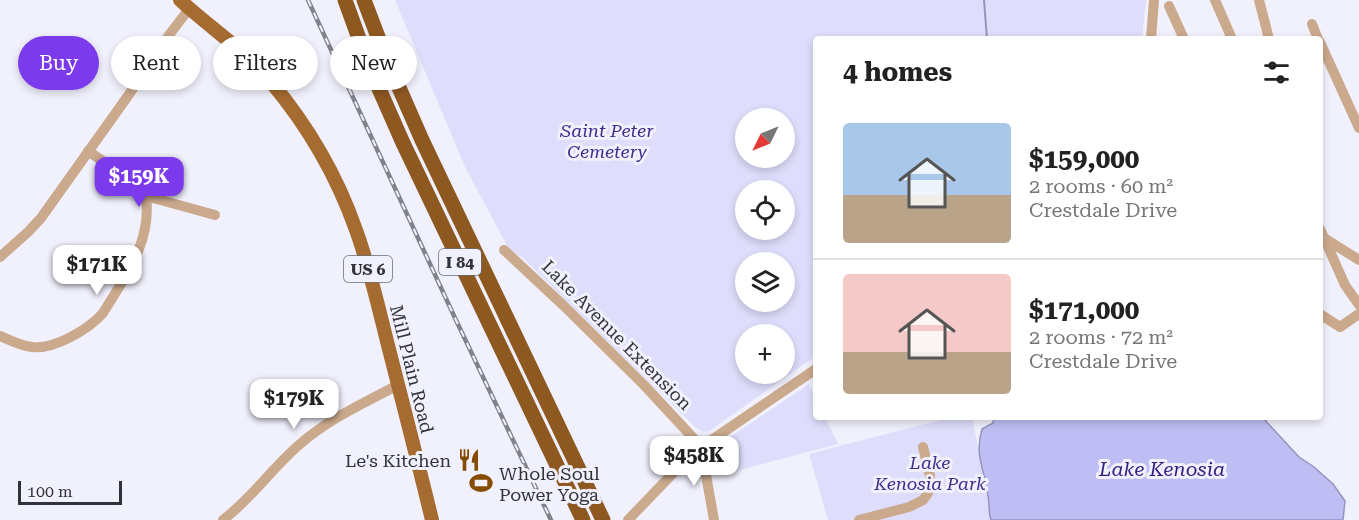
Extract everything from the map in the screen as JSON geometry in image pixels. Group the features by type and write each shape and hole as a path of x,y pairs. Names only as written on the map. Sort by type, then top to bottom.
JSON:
{"highway":[{"name":"I 84","path":"345,0 369,66 403,143 583,520"},
{"name":"I 84","path":"364,0 386,58 422,140 603,520"}],"main road":[{"name":"Mill Plain Road","path":"184,4 237,48 269,80 312,138 336,182 365,256 432,520"}],"street":[{"path":"1151,36 1154,0"},
{"path":"1215,0 1231,36"},
{"path":"1259,0 1268,36"},
{"path":"0,257 41,218 169,35 184,4"},
{"path":"1169,6 1183,36"},
{"path":"1312,24 1317,36"},
{"path":"1323,50 1359,128"},
{"path":"88,151 135,183 146,195 215,216"},
{"path":"0,336 30,347 45,348 96,321 104,313 137,255 148,212 146,195"},
{"path":"1323,235 1359,260"},
{"path":"1323,236 1345,285 1359,305"},
{"name":"Lake Avenue Extension","path":"504,250 644,385 689,432 700,448"},
{"path":"1323,316 1340,327 1359,314"},
{"path":"628,520 700,448 813,371"},
{"path":"223,520 235,511 297,446 315,431 398,385"},
{"path":"859,520 909,507 924,500 928,493 930,476 923,447"},
{"path":"700,448 714,520"}],"green space":[{"name":"Saint Peter Cemetery","path":"395,0 1146,0 1142,36 813,36 813,358 795,371 795,324 735,324 735,384 776,384 709,431 701,431 694,426 522,257 511,253 465,167 417,52 417,36 410,36"},
{"path":"809,384 813,393 813,420 826,420 838,444 717,476 714,453 720,444"},
{"name":"Lake Kenosia Park","path":"940,420 973,420 988,492 991,520 828,520 809,454"}],"water":[{"name":"Lake Kenosia","path":"994,420 1265,420 1299,457 1333,484 1345,501 1343,520 991,520 979,447 982,429 993,423"}],"waterway":[{"path":"984,0 987,36"}],"railway":[{"path":"308,0 551,520"}],"place":[{"name":"Le's Kitchen","path":"469,460"},
{"name":"Whole Soul Power Yoga","path":"481,483"}]}
